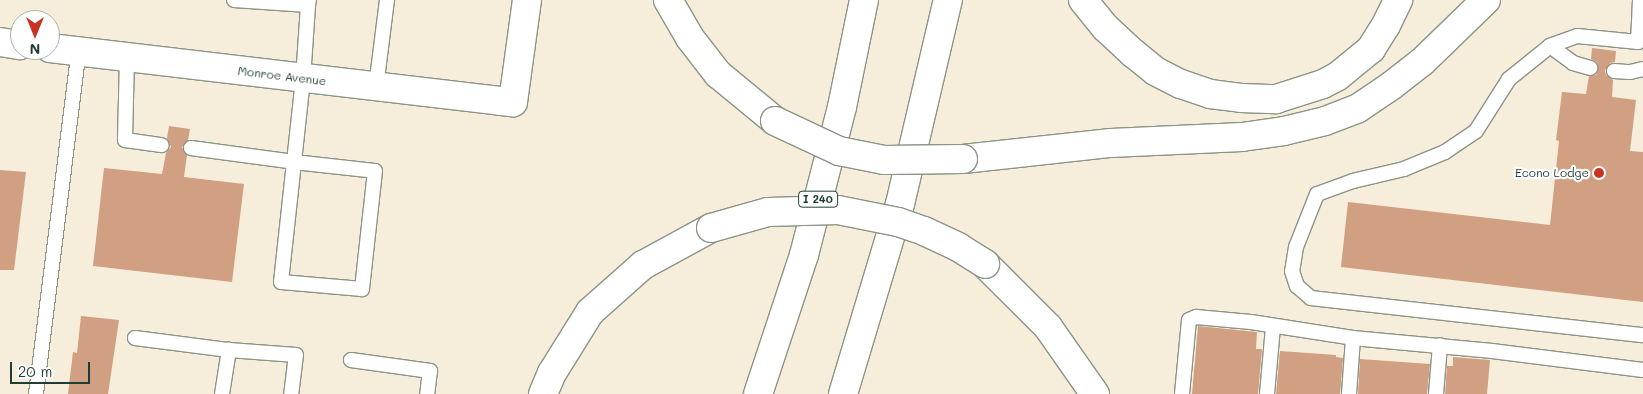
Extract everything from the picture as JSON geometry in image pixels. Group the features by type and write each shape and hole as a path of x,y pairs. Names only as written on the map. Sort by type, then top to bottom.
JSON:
{"main road":[{"name":"Monroe Avenue","path":"60,49 303,79 513,102 527,0"},
{"path":"668,0 690,38 718,74 775,121 839,151 884,160 963,159 1110,142 1242,137 1284,131 1325,121 1357,109 1391,86 1422,62 1486,0"},
{"name":"I 240","path":"758,394 804,255 842,107 864,0"},
{"path":"843,394 900,204 948,0"},
{"path":"1083,0 1106,28 1132,53 1155,71 1181,84 1210,94 1241,98 1276,99 1323,84 1338,76 1371,49 1386,26 1398,0"},
{"path":"544,394 552,373 590,312 643,265 711,228 768,212 838,210 898,222 924,231 958,247 985,264 1048,327 1095,394"}],"lane":[{"path":"191,148 294,162 375,171 362,289 281,282 294,162 303,79 309,2 234,0"},
{"path":"376,87 387,0"},
{"path":"1640,0 1640,49 1577,36 1550,46 1509,79 1476,131 1445,152 1404,169 1353,181 1317,194 1296,247 1292,271 1297,286 1311,298 1643,335"},
{"path":"1550,46 1573,63 1590,68"},
{"path":"36,394 79,51"},
{"path":"127,58 125,140 162,145"},
{"path":"1614,71 1630,72 1643,69"},
{"path":"1182,394 1189,320 1196,317 1252,322 1353,338 1440,345 1643,370"},
{"path":"1267,394 1274,327"},
{"path":"135,338 229,350 296,355 291,394"},
{"path":"1349,394 1353,338"},
{"path":"1436,394 1440,345"},
{"path":"222,394 229,350"},
{"path":"351,360 430,371 427,394"}],"building":[{"name":"Econo Lodge","path":"1592,48 1616,51 1615,62 1610,63 1605,70 1606,75 1613,80 1612,97 1636,100 1630,151 1643,152 1643,302 1341,267 1348,202 1550,225 1559,141 1556,140 1562,92 1586,94 1589,76 1596,75 1598,70 1597,62 1591,59"},
{"path":"169,126 190,129 188,140 182,147 187,155 184,177 244,184 232,282 93,266 104,168 162,174 166,153 171,147 167,138"},
{"path":"0,170 26,172 14,270 0,270"},
{"path":"81,316 119,320 108,394 68,394 73,352 77,353"},
{"path":"1198,326 1257,332 1256,349 1262,349 1258,394 1192,394"},
{"path":"1280,351 1336,355 1336,357 1343,358 1340,394 1276,394"},
{"path":"1453,357 1490,360 1487,394 1445,394 1447,366 1453,366"},
{"path":"1360,359 1430,364 1427,394 1358,394"}],"place":[{"name":"Econo Lodge","path":"1599,173"}]}
